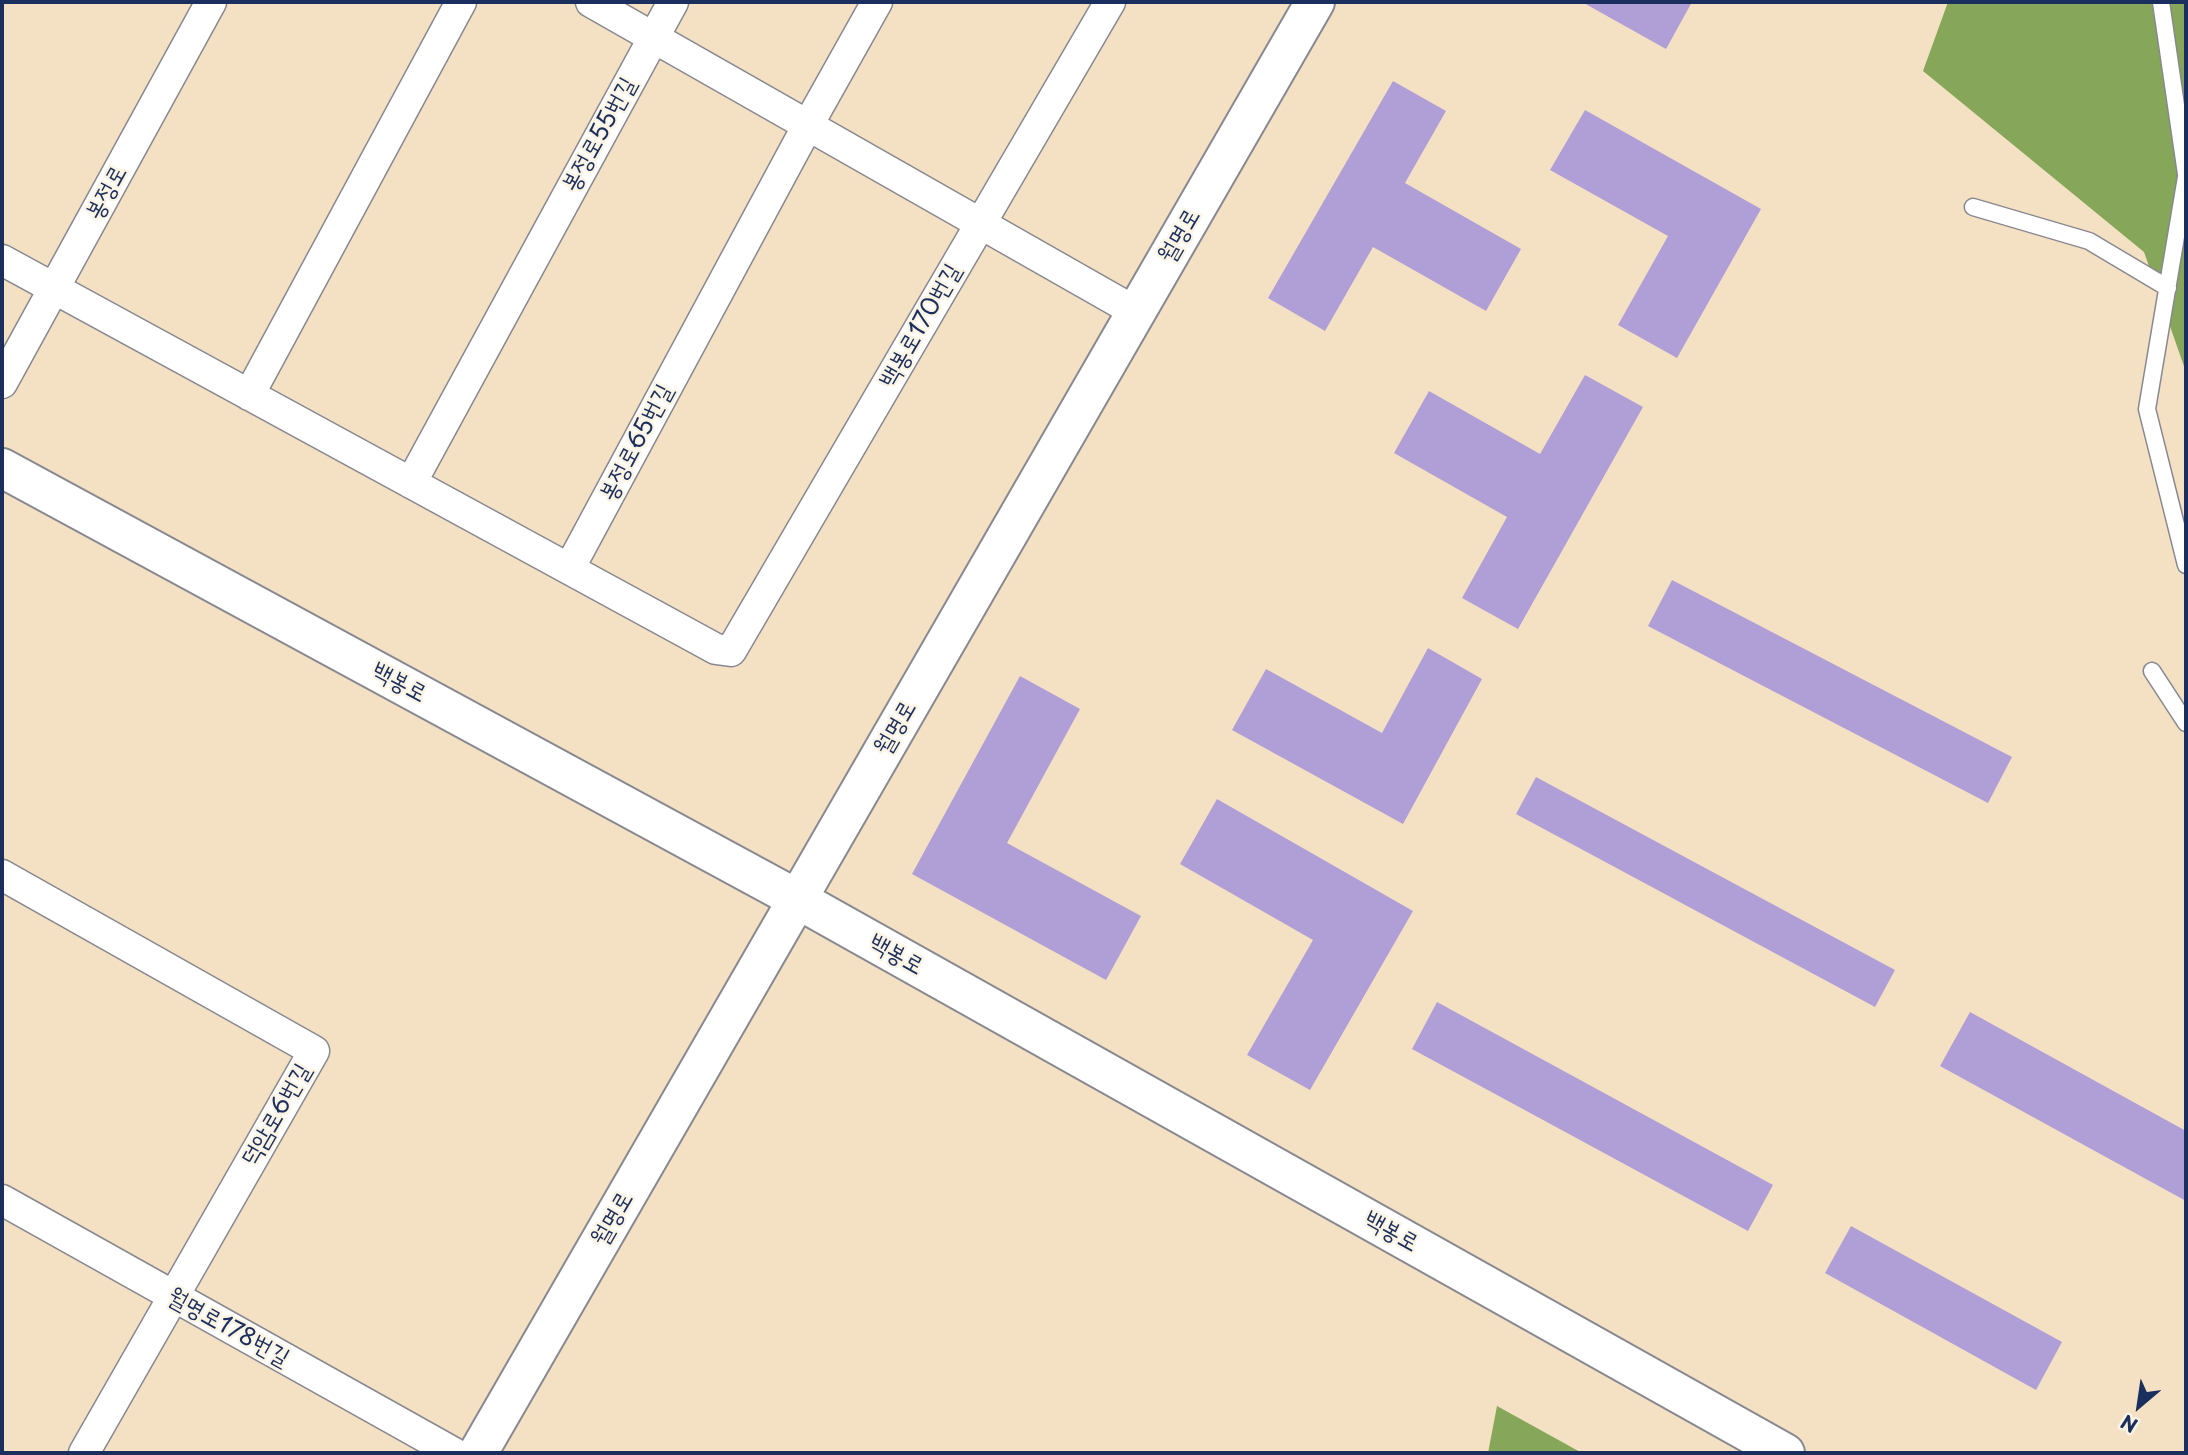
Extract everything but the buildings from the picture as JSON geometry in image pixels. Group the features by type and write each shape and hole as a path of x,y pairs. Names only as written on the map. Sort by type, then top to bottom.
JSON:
{"street":[{"name":"봉정로","path":"2,383 211,2"},
{"path":"249,395 461,2"},
{"path":"591,2 1136,312"},
{"name":"봉정로55번길","path":"411,483 673,2"},
{"path":"808,125 877,2"},
{"name":"백봉로170번길","path":"569,569 716,649 731,650 1110,2"},
{"name":"월명로","path":"478,1453 1315,2"},
{"name":"봉정로65번길","path":"569,569 808,125"},
{"path":"2,260 569,569"},
{"name":"백봉로","path":"2,468 797,899 1785,1453"},
{"name":"덕암로6번길","path":"2,875 314,1051 84,1453"},
{"name":"월명로178번길","path":"2,1200 454,1453"}],"lane":[{"path":"2161,2 2186,176 2147,409 2186,565"},
{"path":"1973,207 2089,241 2168,288"},
{"path":"2152,671 2186,723"}],"green space":[{"path":"1948,2 2186,2 2186,372 2144,252 1923,71"},
{"path":"1497,1406 1582,1453 1488,1453"}]}
